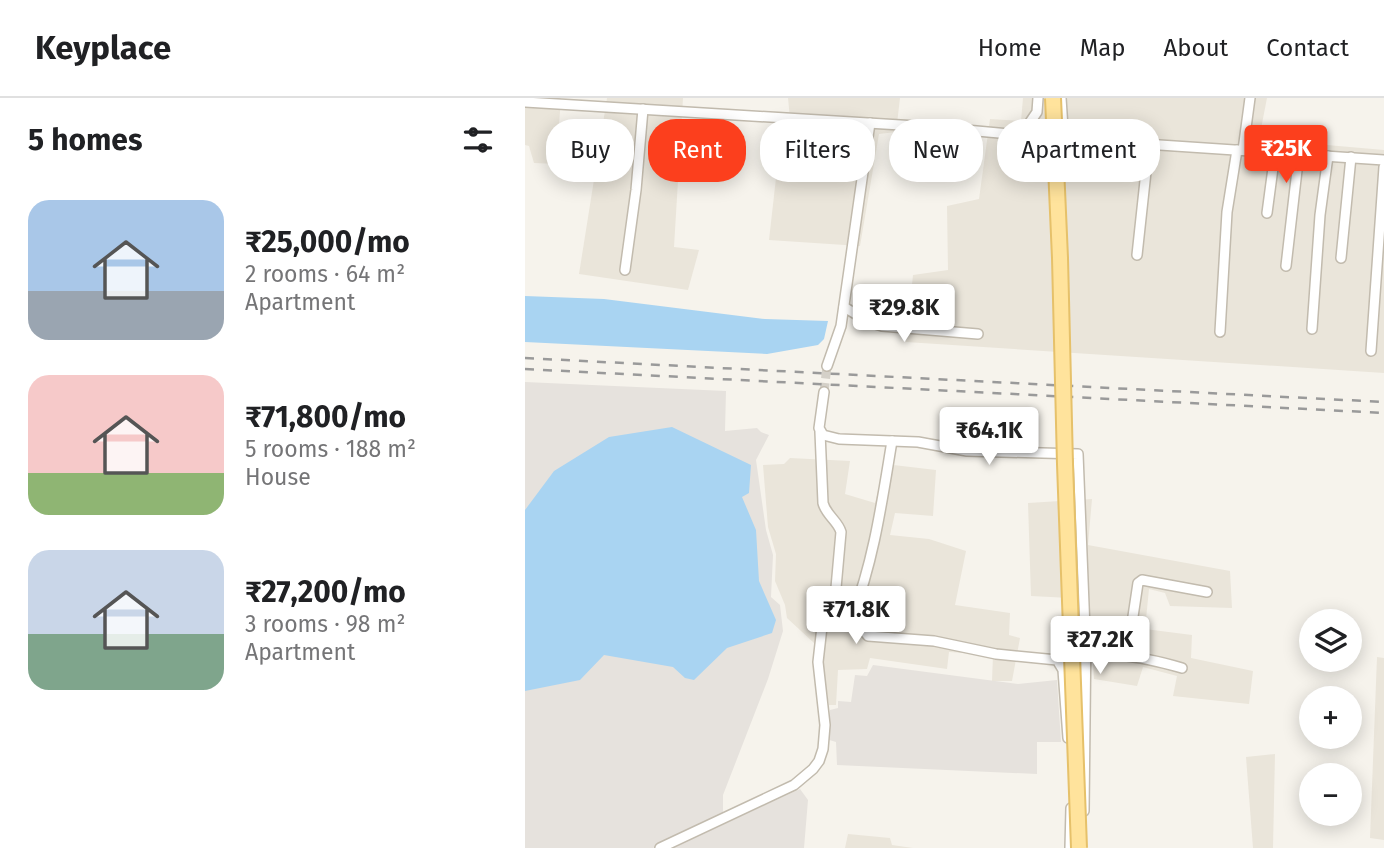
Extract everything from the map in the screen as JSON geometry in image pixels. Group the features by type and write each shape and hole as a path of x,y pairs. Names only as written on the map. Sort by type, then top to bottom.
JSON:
{"main road":[{"path":"1053,98 1054,119"},
{"path":"1056,182 1079,848"}],"street":[{"path":"1032,119 1037,112 1038,98"},
{"path":"1061,98 1062,119"},
{"path":"1220,332 1227,212 1250,98"},
{"path":"525,102 805,119"},
{"path":"625,270 643,109"},
{"path":"875,123 997,132"},
{"path":"1160,145 1384,160"},
{"path":"1266,213 1275,153"},
{"path":"1286,266 1299,153"},
{"path":"1312,329 1320,215 1328,156"},
{"path":"1342,258 1351,158"},
{"path":"1371,351 1384,167"},
{"path":"827,366 841,326 862,182"},
{"path":"1137,255 1145,182"},
{"path":"844,307 869,322 882,326 978,334"},
{"path":"824,392 818,423 823,503 841,532 835,599 864,633 872,637 933,641 996,654 1058,661 1085,654 1132,656 1182,668"},
{"path":"820,432 839,439 930,444 967,451 1078,454 1085,630 1085,848"},
{"path":"852,617 873,553 892,441"},
{"path":"1085,630 1088,627 1132,623 1138,583 1142,580 1207,592"},
{"path":"660,848 794,785 819,761 825,725 818,662 825,600 835,599"},
{"path":"1058,661 1063,670 1069,747 1070,848"}],"shaded area":[{"path":"525,98 561,98 559,119 546,119 546,164 534,163 529,146 525,145"},
{"path":"607,98 683,98 682,119 648,119 648,182 678,182 674,247 699,250 688,290 579,274 594,182 634,182 634,119 604,119"},
{"path":"788,98 900,98 898,119 889,119 889,133 879,134 875,158 875,119 790,119"},
{"path":"1023,98 1267,98 1259,139 1384,150 1384,373 906,342 913,275 948,270 947,206 979,199 990,119 997,119 997,182 1160,182 1160,119 1021,119"},
{"path":"776,182 871,182 860,246 769,240"},
{"path":"525,382 726,391 725,431 757,428 769,435 756,460 766,530 773,555 771,597 780,605 783,631 768,679 723,795 723,814 653,848 525,848"},
{"path":"790,458 850,461 845,494 875,503 885,464 936,470 933,516 895,513 890,535 929,539 966,551 955,605 1010,613 1009,635 1020,638 1012,681 992,681 993,655 949,652 947,669 870,658 867,669 838,670 836,705 829,705 821,656 814,643 787,618 785,605 775,581 776,554 768,527 763,465 784,464"},
{"path":"1092,499 1088,545 1230,571 1232,608 1170,606 1165,593 1149,589 1145,629 1192,635 1191,658 1253,671 1249,704 1173,696 1177,676 1143,667 1137,686 1094,679 1089,599 1031,596 1028,503"},
{"path":"1377,657 1384,658 1384,840 1370,838"},
{"path":"873,665 1018,684 1057,680 1061,742 1037,742 1037,774 837,765 836,742 826,739 830,710 838,708 838,701 851,702 855,675 867,676"},
{"path":"1275,754 1273,848 1253,848 1246,757"},
{"path":"800,789 808,800 804,848 672,848"},
{"path":"848,834 890,838 892,845 913,848 845,848"}],"water":[{"path":"525,296 604,299 765,319 828,321 824,339 818,345 767,354 525,342"},
{"path":"672,427 751,465 749,493 742,497 756,530 759,581 776,620 772,633 727,648 694,680 685,678 673,667 604,655 580,680 525,691 525,510 554,471 609,437"}],"tunnel":[{"path":"824,392 827,366"}],"railway":[{"path":"525,358 1384,402"},
{"path":"525,369 1384,413"}]}
